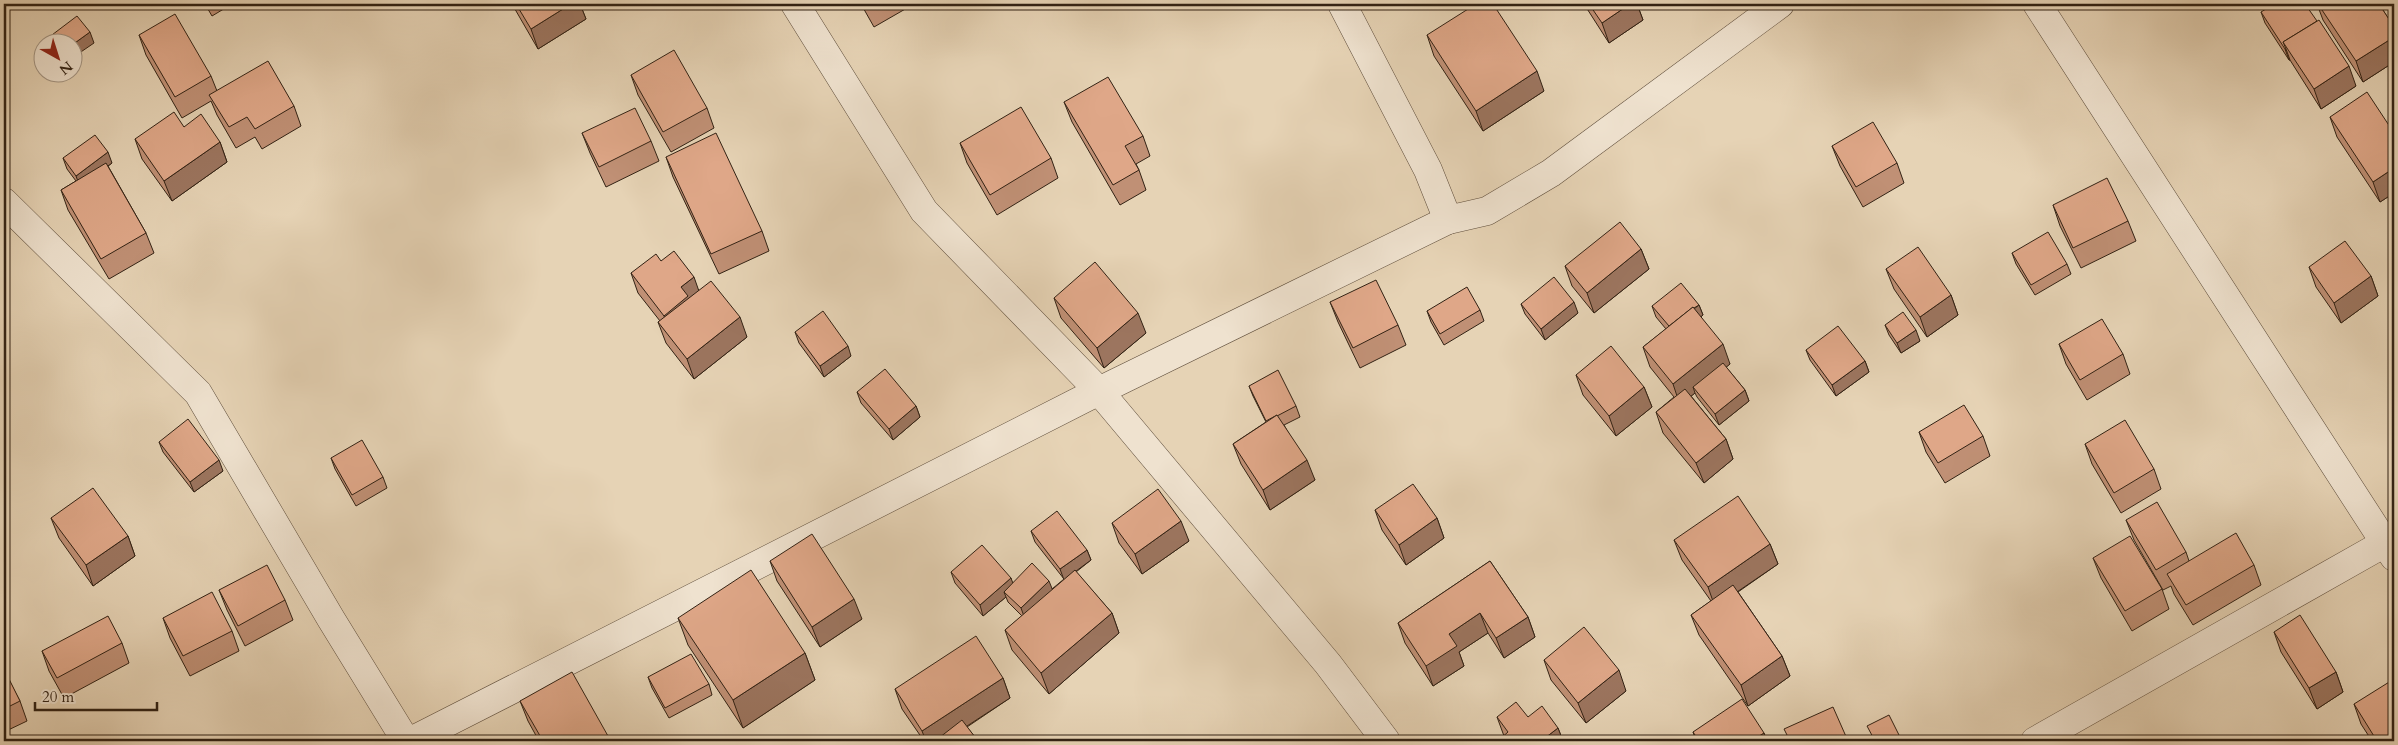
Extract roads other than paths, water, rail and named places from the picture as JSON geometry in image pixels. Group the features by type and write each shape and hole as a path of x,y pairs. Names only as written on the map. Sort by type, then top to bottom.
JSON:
{"street":[{"path":"795,4 924,211 1099,392 1328,664 1386,741"},
{"path":"1342,4 1428,170 1448,220"},
{"path":"411,741 1099,392 1448,220 1487,211 1551,173 1780,4"},
{"path":"2034,741 2391,547 2037,4"},
{"path":"4,202 198,393 331,619 406,741"}]}
